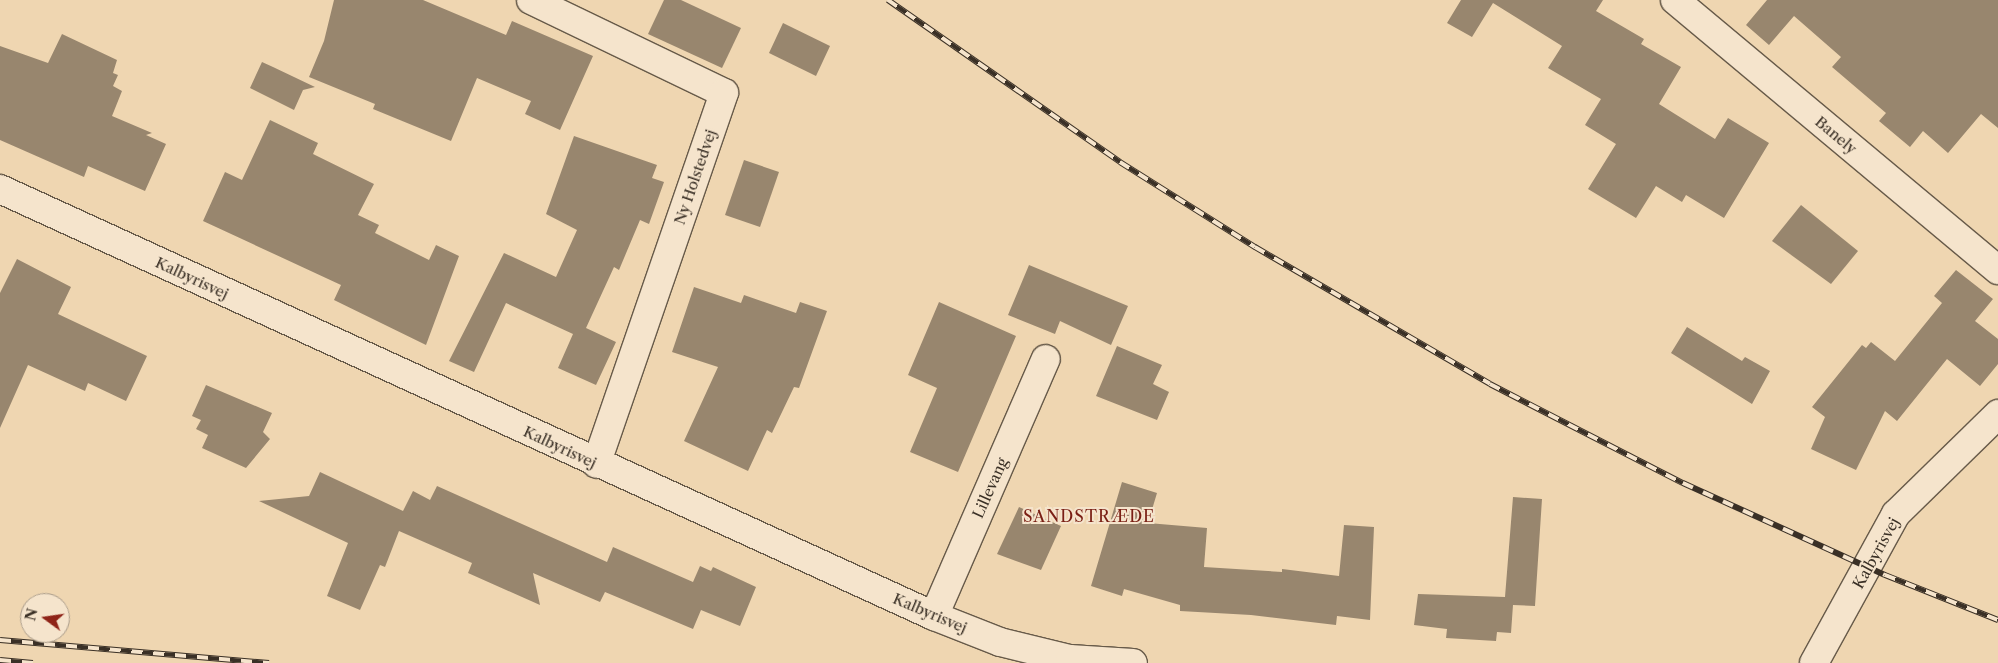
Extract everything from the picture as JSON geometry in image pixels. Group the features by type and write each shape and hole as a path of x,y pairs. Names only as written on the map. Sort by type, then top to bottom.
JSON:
{"street":[{"name":"Ny Holstedvej","path":"531,0 724,93 596,464"},
{"name":"Banely","path":"1674,0 1998,270"},
{"name":"Kalbyrisvej","path":"0,189 596,464 934,616 1000,642 1070,658 1133,663"},
{"name":"Lillevang","path":"934,616 1046,360"},
{"name":"Kalbyrisvej","path":"1814,663 1896,514 1998,414"}],"building":[{"path":"334,0 423,0 506,35 512,21 593,56 560,130 525,114 531,101 477,78 451,141 373,109 375,104 309,77 324,41"},
{"path":"664,0 681,0 741,28 722,68 648,34"},
{"path":"1461,0 1603,0 1596,11 1644,39 1641,44 1681,67 1659,104 1715,139 1728,118 1769,143 1724,218 1686,195 1682,202 1656,186 1636,218 1588,189 1616,144 1585,125 1601,99 1548,68 1562,46 1493,3 1472,37 1447,23"},
{"path":"1767,0 1998,0 1998,128 1981,114 1948,153 1923,131 1910,147 1879,121 1886,113 1832,67 1841,57 1794,16 1769,45 1746,25"},
{"path":"783,23 830,46 816,76 769,53"},
{"path":"62,34 117,60 113,73 118,75 113,86 122,91 112,116 152,133 146,135 166,144 145,191 88,166 84,177 0,140 0,46 48,63"},
{"path":"262,62 315,87 303,90 294,110 250,88"},
{"path":"270,120 318,143 313,154 374,184 358,215 379,225 375,233 429,260 436,245 459,256 426,345 334,300 341,285 203,221 225,172 242,180"},
{"path":"574,136 657,165 652,178 664,182 649,224 640,220 619,270 614,267 586,328 616,342 596,385 558,368 573,334 506,303 474,372 449,361 504,253 556,277 577,230 546,214"},
{"path":"744,160 779,172 760,227 725,215"},
{"path":"1801,205 1858,251 1831,284 1772,241"},
{"path":"17,259 71,287 58,314 147,356 126,401 88,383 85,391 28,365 0,428 0,293"},
{"path":"1029,265 1128,306 1111,345 1060,321 1055,334 1008,315"},
{"path":"1956,270 1993,299 1975,321 1998,339 1998,364 1980,386 1947,359 1897,421 1885,411 1856,470 1811,449 1825,417 1812,407 1862,345 1866,348 1871,342 1895,361 1942,303 1934,296"},
{"path":"694,287 741,303 744,295 796,313 800,302 827,311 799,388 794,387 772,433 767,430 748,471 684,441 718,367 672,352"},
{"path":"939,302 1016,336 958,472 910,452 937,388 908,375"},
{"path":"1687,327 1742,361 1745,357 1770,371 1752,404 1671,353"},
{"path":"1117,346 1162,365 1153,384 1169,392 1157,420 1096,396"},
{"path":"206,385 272,413 263,432 270,439 246,468 202,448 208,435 196,429 201,420 192,416"},
{"path":"320,472 403,511 413,491 430,500 437,486 607,562 613,547 693,582 700,566 711,571 713,567 756,587 740,626 701,610 693,629 605,592 600,602 533,573 540,605 468,573 472,563 399,531 385,567 380,565 360,610 327,596 348,543 259,501 309,496"},
{"path":"1122,482 1157,493 1148,523 1207,528 1204,567 1282,572 1282,569 1339,576 1344,525 1374,527 1370,620 1337,616 1336,625 1251,615 1180,611 1180,605 1124,589 1122,596 1091,586"},
{"path":"1513,497 1542,499 1535,606 1513,605 1511,633 1497,632 1496,641 1446,638 1447,629 1414,625 1418,594 1505,597"},
{"path":"1019,507 1061,526 1041,570 997,554"}],"railway":[{"path":"888,0 1120,162 1255,247 1490,384 1683,483 1885,575 1998,620"},
{"path":"0,640 269,663"},
{"path":"0,660 33,663"}],"district":[{"name":"SANDSTRÆDE","path":"1089,516"}]}
